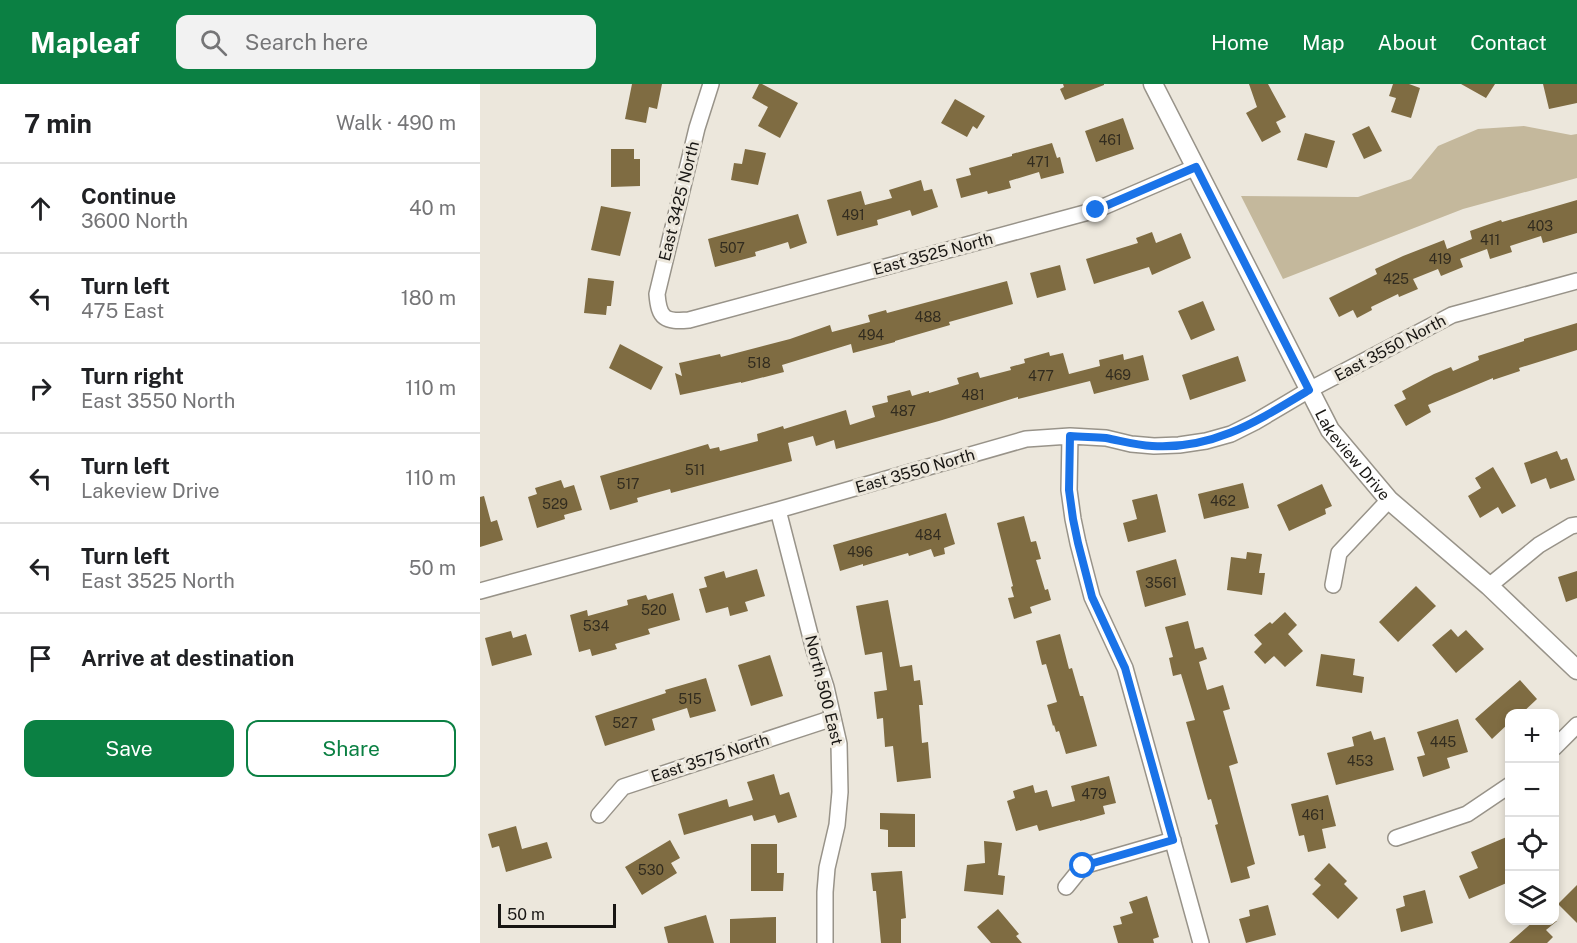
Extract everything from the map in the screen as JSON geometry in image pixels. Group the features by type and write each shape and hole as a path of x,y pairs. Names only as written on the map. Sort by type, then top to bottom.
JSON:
{"street":[{"name":"East 3425 North","path":"664,318 658,308 657,294 697,128 711,84"},
{"name":"Lakeview Drive","path":"1153,84 1330,430 1389,500 1489,586 1577,670"},
{"name":"East 3525 North","path":"664,318 675,321 689,320 1096,210 1196,167"},
{"name":"East 3550 North","path":"480,591 778,510 1026,439 1070,436 1106,438 1131,444 1154,446 1206,441 1231,434 1452,315 1577,281"},
{"path":"1070,436 1069,490 1073,519 1092,597 1125,668 1201,943"},
{"path":"1333,585 1339,553 1389,500"},
{"name":"North 500 East","path":"778,510 839,744 840,792 837,825 827,868 825,943"},
{"path":"1489,586 1539,545 1571,526 1577,525"},
{"name":"East 3575 North","path":"599,815 623,787 833,718"},
{"path":"1559,743 1577,725"},
{"path":"1396,838 1467,814 1505,789"},
{"path":"1066,887 1083,866 1173,840"}],"shaded area":[{"path":"1524,126 1571,135 1577,134 1577,178 1463,209 1283,279 1241,196 1358,197 1411,179 1438,146 1478,129"}],"building":[{"path":"632,84 662,84 657,109 649,107 646,123 625,119"},
{"path":"759,84 798,103 780,138 758,126 768,107 752,98"},
{"path":"1063,84 1104,85 1065,100 1060,89 1064,87"},
{"path":"1249,84 1268,84 1286,117 1276,122 1281,132 1262,142 1246,113 1257,107"},
{"path":"1393,84 1409,84 1420,88 1411,118 1391,112 1396,98 1389,96"},
{"path":"1461,84 1495,84 1486,98"},
{"path":"1543,84 1577,84 1577,103 1549,109"},
{"path":"955,99 985,116 977,129 973,126 967,137 941,123"},
{"path":"1123,118 1134,149 1096,162 1085,131"},
{"path":"1369,126 1382,151 1364,159 1352,134"},
{"path":"1305,133 1335,141 1327,168 1297,160"},
{"path":"1052,143 1057,158 1060,157 1064,173 1041,179 1039,172 1009,181 1011,188 961,198 956,179 971,175 969,168"},
{"path":"611,149 634,149 634,159 640,159 640,186 611,187"},
{"path":"745,149 766,153 758,185 731,180 734,163 742,164"},
{"path":"921,180 924,191 932,189 938,207 912,216 910,210 877,220 878,225 837,236 827,200 861,191 865,205 892,198 889,190"},
{"path":"1577,200 1577,233 1543,243 1541,236 1510,246 1512,252 1490,259 1487,249 1460,259 1463,267 1441,276 1438,269 1413,279 1418,289 1399,297 1398,294 1371,307 1372,310 1357,318 1353,310 1339,317 1329,298 1377,274 1375,269 1403,256 1444,240 1447,249 1472,239 1470,231 1501,220 1502,222"},
{"path":"601,206 631,212 620,256 591,250"},
{"path":"798,214 807,243 790,249 788,242 755,252 756,256 715,267 708,239"},
{"path":"1152,232 1156,243 1181,233 1191,258 1152,275 1149,267 1094,284 1086,259 1138,243 1136,238"},
{"path":"1060,265 1066,290 1037,298 1030,273"},
{"path":"588,278 614,281 611,306 607,306 606,315 584,313"},
{"path":"1007,281 1013,304 949,322 950,325 895,342 853,353 851,344 782,365 784,372 680,395 675,373 682,376 679,363 720,354 721,357 790,339 830,325 832,332 870,322 868,315 886,310 887,313"},
{"path":"1203,301 1215,330 1191,340 1178,311"},
{"path":"1577,323 1577,350 1519,368 1520,371 1493,380 1493,378 1428,405 1431,412 1406,426 1394,405 1406,399 1402,391 1434,374 1451,367 1453,371 1479,360 1478,356"},
{"path":"620,344 663,367 651,390 609,368"},
{"path":"1049,352 1050,356 1063,353 1069,374 1100,366 1099,360 1123,354 1124,360 1143,355 1149,380 1094,394 1090,381 1018,399 1018,397 836,449 834,440 816,446 813,436 788,443 792,461 671,493 670,489 637,498 638,502 610,510 600,476 708,444 710,449 719,447 720,451 758,441 757,434 783,426 784,429 846,410 850,425 875,417 872,406 888,402 887,396 910,390 912,396 929,391 929,393 959,384 957,378 978,372 980,378 1011,370 1010,367 1025,363 1024,359"},
{"path":"1238,356 1246,381 1190,400 1182,375"},
{"path":"1557,451 1561,460 1567,458 1575,480 1550,489 1546,478 1531,484 1524,463"},
{"path":"1493,467 1516,506 1502,514 1498,507 1480,518 1468,496 1481,488 1475,478"},
{"path":"561,480 564,488 574,485 582,510 564,515 565,519 537,528 528,497 537,494 535,488"},
{"path":"1243,483 1249,508 1204,519 1198,494"},
{"path":"1322,484 1332,506 1325,509 1326,514 1289,531 1277,505"},
{"path":"1157,494 1166,532 1128,542 1123,523 1137,519 1132,500"},
{"path":"484,496 491,522 497,520 503,540 480,547 480,497"},
{"path":"946,513 955,544 944,548 945,554 934,557 931,549 840,571 833,545"},
{"path":"1024,516 1031,542 1036,541 1041,559 1036,560 1045,590 1048,589 1051,600 1030,607 1032,613 1014,619 1008,598 1014,597 1011,587 1013,586 997,523"},
{"path":"1247,552 1262,554 1259,573 1265,573 1262,595 1227,590 1231,557 1246,559"},
{"path":"1176,559 1186,595 1145,607 1136,571"},
{"path":"757,569 765,596 745,602 748,611 730,616 728,607 706,613 699,589 707,587 704,577 724,571 726,578"},
{"path":"1577,571 1577,598 1566,602 1558,577"},
{"path":"1416,586 1436,606 1398,642 1379,622"},
{"path":"673,593 680,620 648,629 650,634 615,644 617,649 592,656 590,649 579,652 570,615 587,610 588,616 628,605 627,600 646,595 648,600"},
{"path":"888,600 900,667 912,665 914,681 920,680 923,705 919,705 922,743 928,742 931,778 897,782 893,746 885,747 883,718 877,719 874,692 887,690 882,652 865,655 856,606"},
{"path":"1285,612 1297,625 1288,634 1303,651 1285,667 1274,656 1265,664 1254,652 1262,644 1254,635 1270,622 1272,624"},
{"path":"1188,621 1195,649 1203,647 1207,659 1199,662 1207,690 1223,685 1230,709 1223,711 1238,763 1229,766 1255,864 1247,867 1250,878 1231,883 1215,825 1218,824 1211,799 1208,800 1186,722 1195,720 1181,674 1173,676 1169,658 1173,657 1165,627"},
{"path":"1451,629 1458,637 1466,630 1484,649 1456,673 1432,645"},
{"path":"511,631 513,638 526,634 532,655 492,666 485,638"},
{"path":"1060,634 1069,669 1072,668 1080,696 1083,696 1097,746 1066,754 1059,731 1056,732 1053,726 1047,705 1057,702 1046,664 1042,665 1036,641"},
{"path":"1321,654 1355,659 1353,675 1364,677 1362,693 1316,686"},
{"path":"770,655 783,696 751,706 738,665"},
{"path":"706,678 716,711 690,718 687,708 652,719 655,730 605,746 595,716 666,693 665,690"},
{"path":"1520,680 1537,699 1526,709 1505,709 1505,727 1492,739 1475,719"},
{"path":"1458,719 1468,752 1447,758 1450,768 1423,777 1417,757 1425,755 1417,732"},
{"path":"1371,731 1374,740 1385,737 1394,770 1336,785 1327,753 1354,746 1352,737"},
{"path":"774,774 780,795 789,792 797,817 778,823 775,815 754,821 752,815 684,835 678,814 727,799 729,807 753,800 747,782"},
{"path":"1109,776 1116,803 1103,806 1105,814 1039,831 1037,825 1016,831 1007,801 1015,798 1013,791 1033,785 1035,793 1047,790 1052,807 1075,801 1071,786"},
{"path":"1328,795 1336,826 1322,829 1326,848 1308,852 1304,835 1299,836 1291,804"},
{"path":"880,813 915,814 915,847 888,847 888,830 880,829"},
{"path":"516,826 522,849 547,842 552,858 506,872 499,846 492,848 488,834"},
{"path":"1505,838 1505,884 1469,899 1459,876 1478,868 1471,852"},
{"path":"670,840 680,858 671,863 677,873 642,895 625,867"},
{"path":"984,841 1002,843 998,875 1005,876 1003,895 964,891 967,865 985,863"},
{"path":"751,844 777,844 777,873 784,873 783,891 751,891"},
{"path":"1329,863 1347,881 1344,884 1358,898 1338,919 1312,894 1321,885 1314,879"},
{"path":"902,871 906,918 901,919 901,943 881,943 876,891 873,891 871,873"},
{"path":"1577,885 1577,923 1559,905"},
{"path":"1425,890 1433,923 1401,932 1396,909 1405,906 1403,896"},
{"path":"1147,896 1159,937 1153,939 1154,943 1118,943 1113,926 1122,924 1120,917 1133,913 1129,902"},
{"path":"1268,905 1276,935 1246,943 1239,919 1250,916 1249,910"},
{"path":"998,909 1019,934 1016,936 1022,943 991,943 977,927"},
{"path":"706,915 714,943 668,943 664,927"},
{"path":"776,917 776,943 730,943 730,919"},
{"path":"1529,925 1552,925 1546,930 1553,937 1547,943 1509,943"}],"route":[{"path":"1083,866 1173,840 1125,668 1092,597 1078,543 1069,490 1070,436 1106,438 1131,444 1154,446 1206,441 1231,434 1309,390 1196,167 1096,210"}]}
